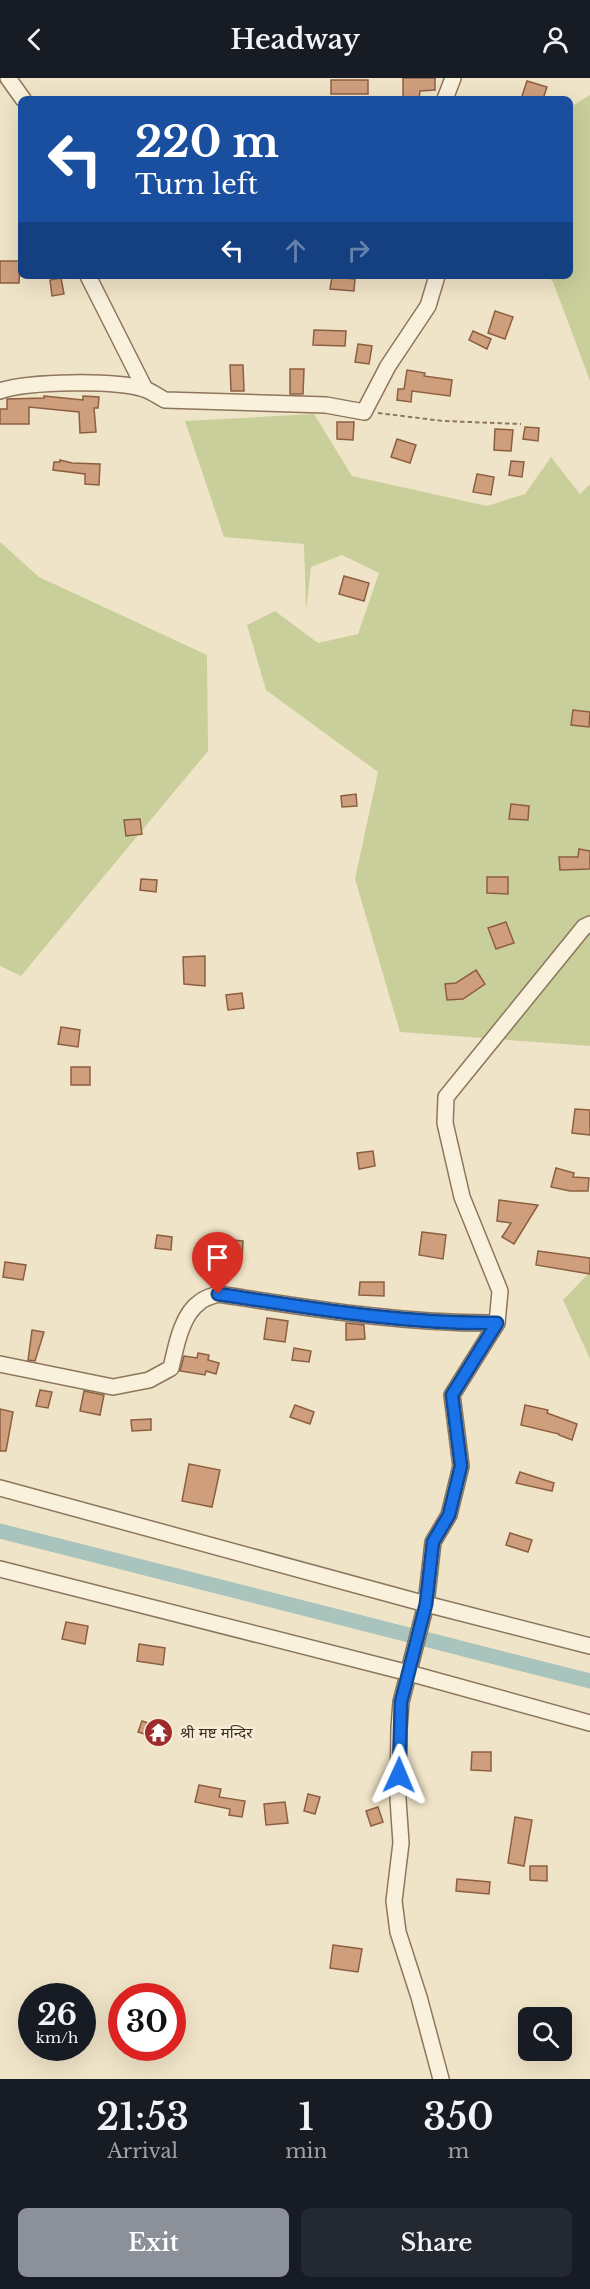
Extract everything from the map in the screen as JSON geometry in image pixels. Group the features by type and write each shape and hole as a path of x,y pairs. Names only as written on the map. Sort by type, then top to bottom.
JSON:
{"street":[{"path":"8,78 21,96"},
{"path":"446,96 453,78"},
{"path":"90,279 145,389"},
{"path":"0,391 13,386 89,382 145,389 165,400 326,405 364,412 388,366 428,306 436,279"},
{"path":"441,2079 419,1997 398,1932 394,1901 401,1843 398,1799 399,1728 401,1702 425,1608 433,1542 449,1515 461,1466 452,1395 497,1323 500,1291 462,1197 445,1123 446,1096 584,927 590,924"},
{"path":"0,1364 113,1387 149,1380 171,1368 176,1346 188,1314 200,1301 218,1294 344,1313 459,1323 497,1323"},
{"path":"0,1488 425,1608 590,1646"},
{"path":"0,1569 410,1669 590,1723"}],"path":[{"path":"364,412 443,421 521,424"}],"green space":[{"path":"590,95 590,381 550,279 573,279 573,105"},
{"path":"314,414 352,476 487,506 525,494 551,457 580,494 590,484 590,1046 400,1032 355,879 378,772 266,690 247,625 275,611 318,643 358,634 379,573 342,555 311,567 306,612 304,544 224,537 185,421"},
{"path":"0,542 39,577 207,655 208,751 21,976 0,966"},
{"path":"590,1272 590,1359 563,1300"}],"building":[{"path":"403,78 435,78 435,90 420,91 419,96 403,96"},
{"path":"331,80 368,80 368,94 331,94"},
{"path":"527,81 547,87 544,96 522,96"},
{"path":"0,261 18,261 19,283 0,283"},
{"path":"61,279 64,294 52,296 50,280"},
{"path":"332,279 355,279 354,291 330,289"},
{"path":"495,311 513,317 505,339 488,333"},
{"path":"314,330 346,331 345,346 313,345"},
{"path":"473,331 491,339 487,349 469,340"},
{"path":"358,344 372,346 369,364 355,362"},
{"path":"230,365 243,365 244,391 231,391"},
{"path":"290,369 304,369 303,394 290,394"},
{"path":"407,370 425,373 424,376 452,380 450,396 412,391 411,402 397,400 398,389 404,389"},
{"path":"44,396 83,400 83,396 99,397 98,408 94,408 96,432 80,433 79,412 29,407 29,424 0,424 0,409 7,409 7,399 44,398"},
{"path":"337,422 354,422 353,440 337,439"},
{"path":"525,427 539,428 538,441 523,439"},
{"path":"495,429 513,430 511,451 494,450"},
{"path":"397,439 416,445 410,463 391,457"},
{"path":"60,460 100,464 99,485 85,484 85,474 53,470 54,462 60,462"},
{"path":"511,461 524,462 522,477 509,475"},
{"path":"477,474 494,477 491,495 473,492"},
{"path":"344,576 369,583 364,601 339,594"},
{"path":"573,710 590,712 589,727 571,725"},
{"path":"356,794 357,806 342,807 341,796"},
{"path":"511,804 529,806 528,820 509,819"},
{"path":"140,819 142,834 126,836 124,820"},
{"path":"579,849 590,851 590,869 560,870 559,857 578,857"},
{"path":"487,877 508,877 508,894 487,893"},
{"path":"141,879 157,880 156,892 140,890"},
{"path":"506,922 514,943 496,949 488,928"},
{"path":"205,956 205,986 184,984 183,957"},
{"path":"476,970 485,984 463,999 447,1000 445,984 456,983"},
{"path":"242,993 244,1008 228,1010 226,995"},
{"path":"61,1027 80,1030 78,1047 58,1044"},
{"path":"71,1067 90,1067 90,1085 71,1085"},
{"path":"575,1109 590,1110 590,1135 572,1133"},
{"path":"373,1151 375,1166 359,1169 357,1153"},
{"path":"556,1168 574,1173 573,1177 589,1178 588,1191 570,1191 551,1187"},
{"path":"499,1200 538,1205 514,1244 502,1237 511,1223 497,1221"},
{"path":"422,1232 446,1235 443,1259 419,1255"},
{"path":"157,1235 172,1237 171,1250 155,1248"},
{"path":"231,1240 243,1241 242,1259 230,1259"},
{"path":"538,1251 590,1258 590,1274 536,1265"},
{"path":"5,1262 26,1265 23,1280 3,1277"},
{"path":"360,1282 384,1282 384,1296 359,1295"},
{"path":"267,1318 288,1321 285,1342 264,1339"},
{"path":"346,1323 364,1325 365,1339 346,1340"},
{"path":"32,1330 44,1332 35,1361 28,1360"},
{"path":"294,1348 311,1351 309,1362 292,1360"},
{"path":"198,1353 209,1355 208,1360 219,1363 216,1374 206,1371 205,1375 180,1371 184,1356 197,1358"},
{"path":"40,1390 52,1392 48,1408 36,1406"},
{"path":"84,1391 104,1395 100,1415 80,1411"},
{"path":"295,1405 314,1412 310,1424 290,1417"},
{"path":"525,1405 548,1410 547,1413 577,1424 572,1440 559,1434 521,1425"},
{"path":"0,1409 13,1412 6,1451 0,1451"},
{"path":"151,1419 151,1430 132,1431 131,1420"},
{"path":"189,1464 220,1470 212,1507 182,1501"},
{"path":"520,1472 554,1483 552,1491 516,1483"},
{"path":"510,1533 532,1540 528,1552 506,1545"},
{"path":"66,1622 88,1626 85,1644 62,1639"},
{"path":"139,1644 165,1648 163,1665 137,1661"},
{"path":"142,1721 157,1726 154,1737 138,1732"},
{"path":"472,1752 491,1752 491,1771 471,1770"},
{"path":"199,1785 221,1789 219,1797 245,1801 242,1817 229,1815 230,1809 195,1802"},
{"path":"308,1794 320,1797 315,1814 304,1811"},
{"path":"285,1802 288,1823 266,1825 264,1804"},
{"path":"378,1807 383,1822 371,1826 366,1811"},
{"path":"515,1817 532,1820 524,1866 508,1863"},
{"path":"530,1866 547,1866 547,1881 530,1880"},
{"path":"457,1879 490,1882 489,1894 456,1891"},
{"path":"333,1945 362,1949 358,1972 330,1968"}],"waterway":[{"path":"0,1531 590,1681"}],"place":[{"name":"श्री मष्ट मन्दिर","path":"159,1733"}],"route":[{"path":"218,1294 344,1313 459,1323 497,1323 452,1395 461,1466 449,1515 433,1542 426,1604 401,1702 399,1775"}]}
